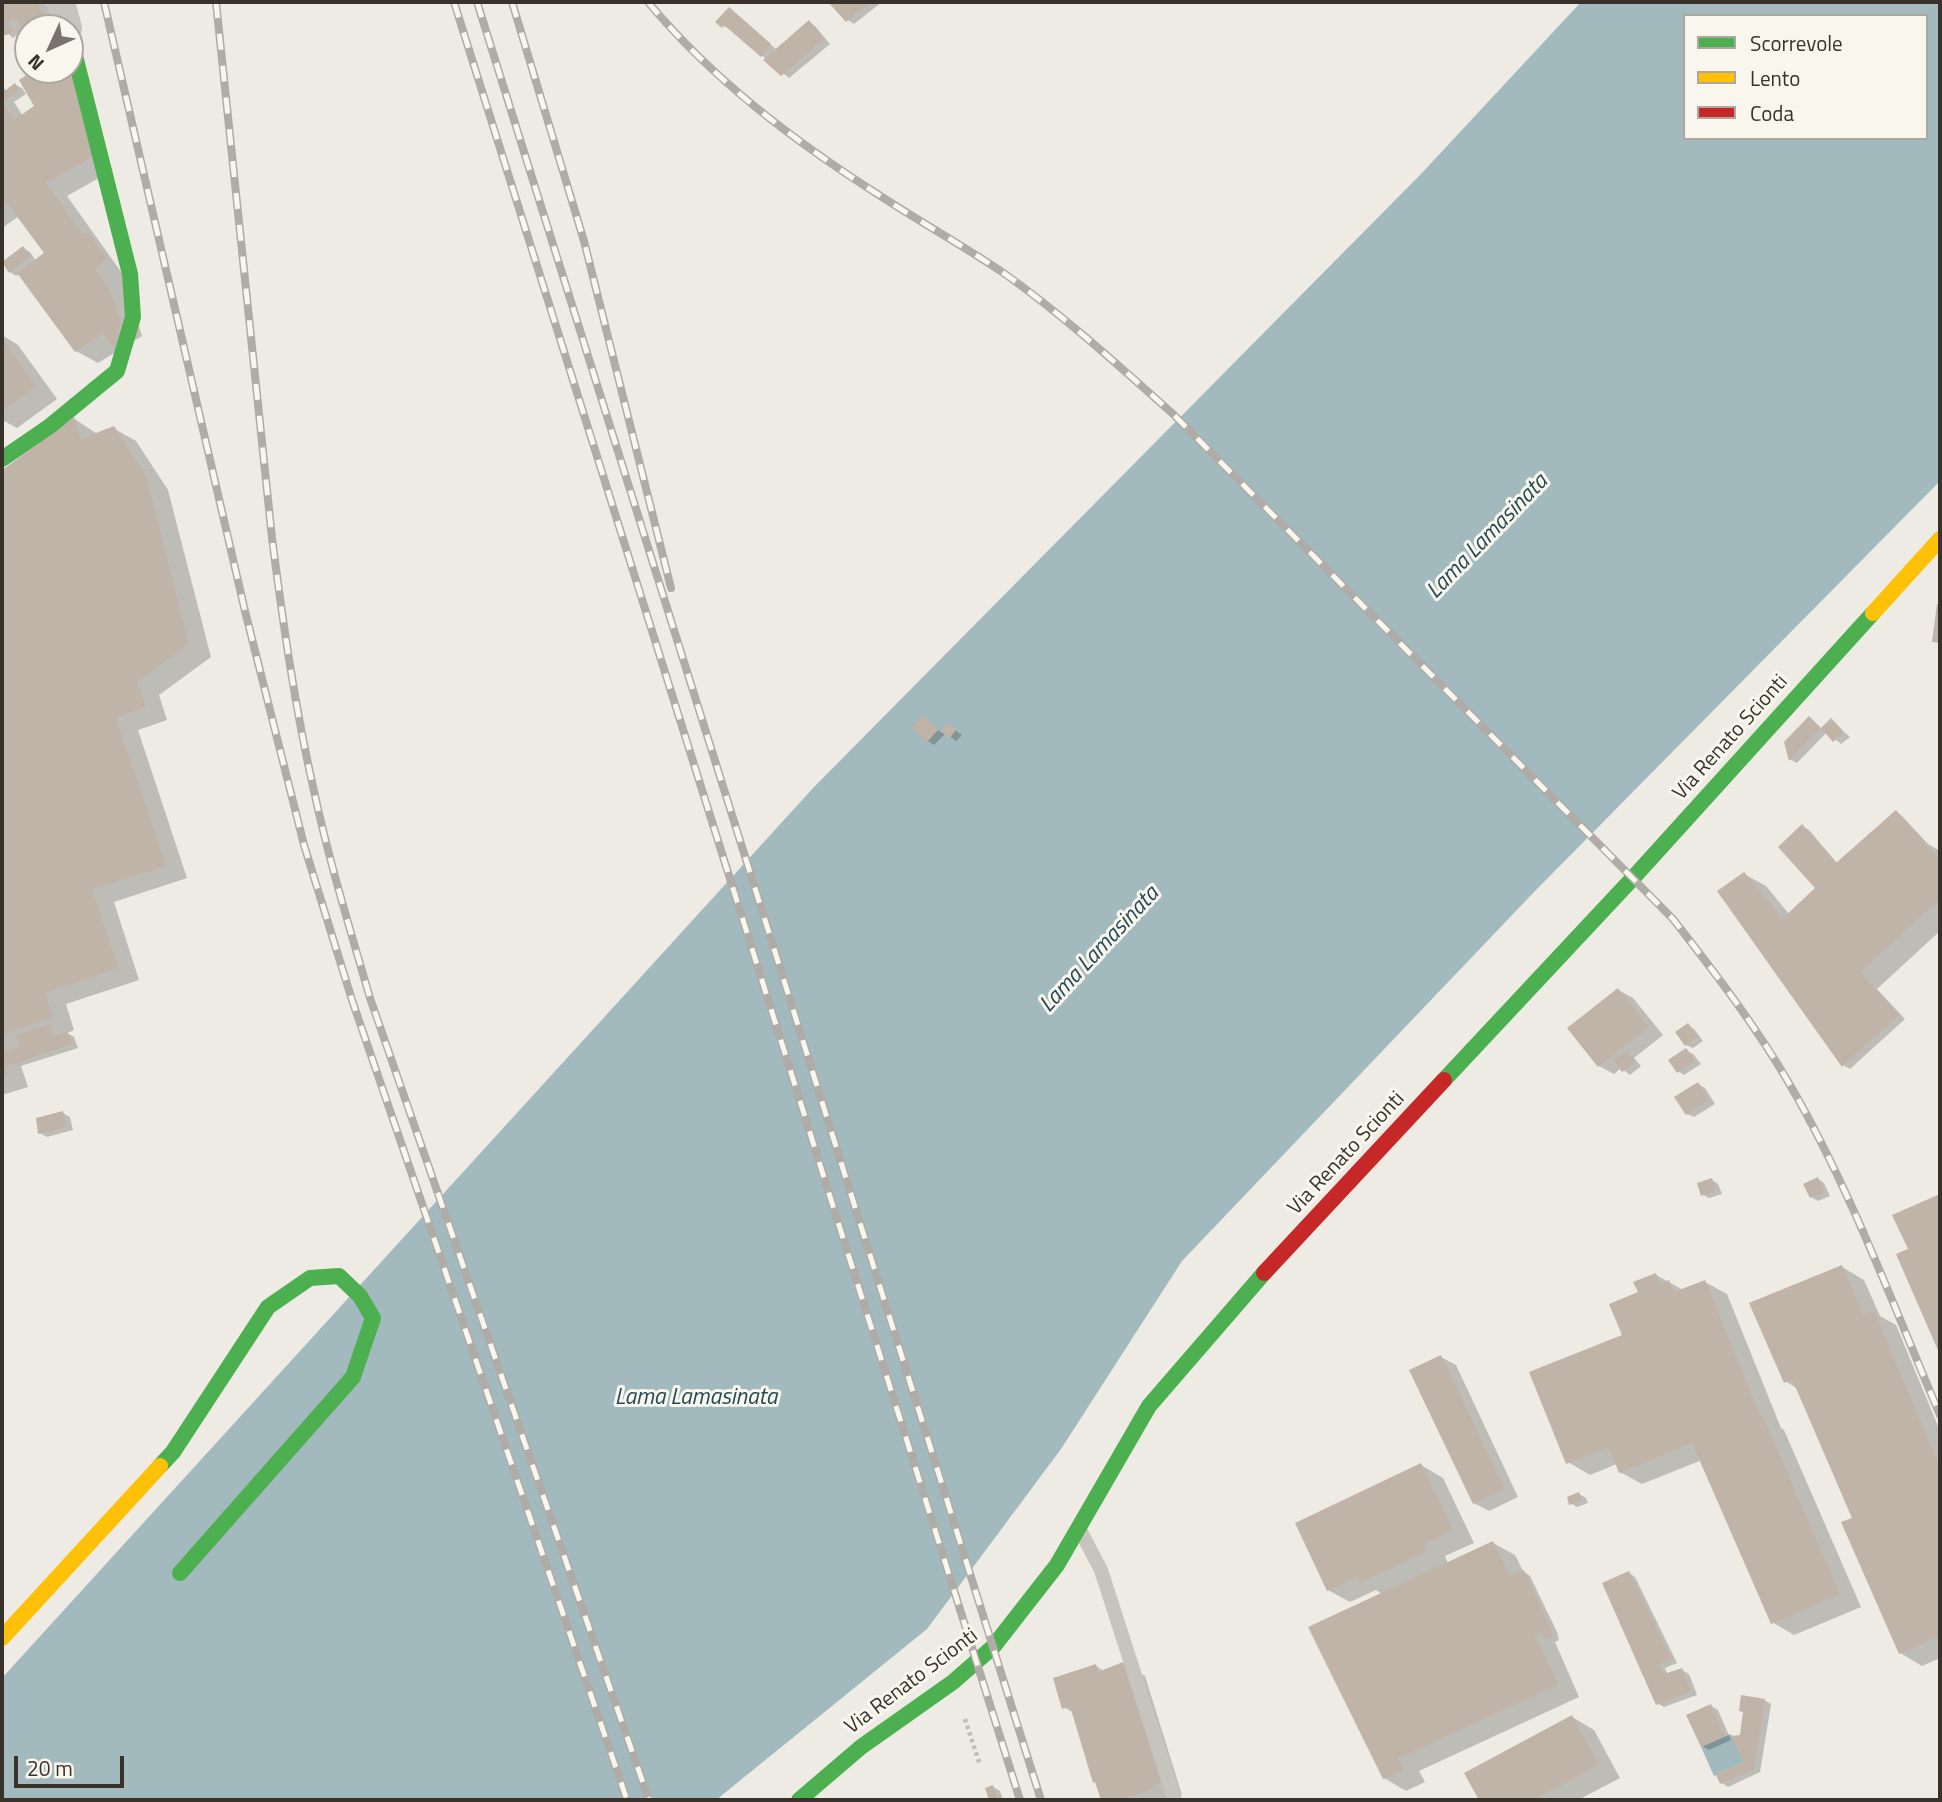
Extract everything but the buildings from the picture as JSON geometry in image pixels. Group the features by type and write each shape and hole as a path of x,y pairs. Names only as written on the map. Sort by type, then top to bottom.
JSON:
{"street":[{"path":"2,459 50,426 117,372 133,317 130,274 82,84"},
{"name":"Via Renato Scionti","path":"799,1800 861,1747 953,1682 985,1655 1057,1565 1149,1406 1249,1289 1633,878 1940,539"},
{"path":"2,1638 173,1452 268,1307 310,1278 339,1276 360,1296 373,1318 353,1377 180,1573"}],"lane":[{"path":"1079,1528 1101,1570 1175,1800"}],"water":[{"name":"Lama Lamasinata","path":"1581,2 1940,2 1940,481 1535,891 1182,1261 1061,1449 927,1629 716,1800 2,1800 2,1678 814,787 1421,174"},
{"path":"1731,1734 1744,1762 1714,1776 1701,1747"}],"railway":[{"path":"104,2 245,611 304,845 352,1000 627,1800"},
{"path":"216,2 272,538 295,697 320,817 370,998 649,1800"},
{"path":"454,2 1020,1800"},
{"path":"477,2 1041,1800"},
{"path":"512,2 584,241 671,588"},
{"path":"648,2 699,57 785,131 1027,290 1172,413 1673,919 1749,1021 1812,1124 1870,1247 1940,1415"}],"traffic: fast":[{"path":"2,459 50,426 117,371 133,317 130,274 82,84"},
{"path":"1444,1080 1633,878 1873,613"},
{"path":"799,1800 861,1747 953,1682 993,1647 1057,1565 1149,1406 1264,1273"},
{"path":"160,1466 173,1452 268,1307 310,1278 339,1276 360,1296 373,1318 353,1377 180,1573"}],"traffic: slow":[{"path":"1873,613 1940,539"},
{"path":"2,1638 160,1466"}],"traffic: jam":[{"path":"1264,1273 1444,1080"}]}
